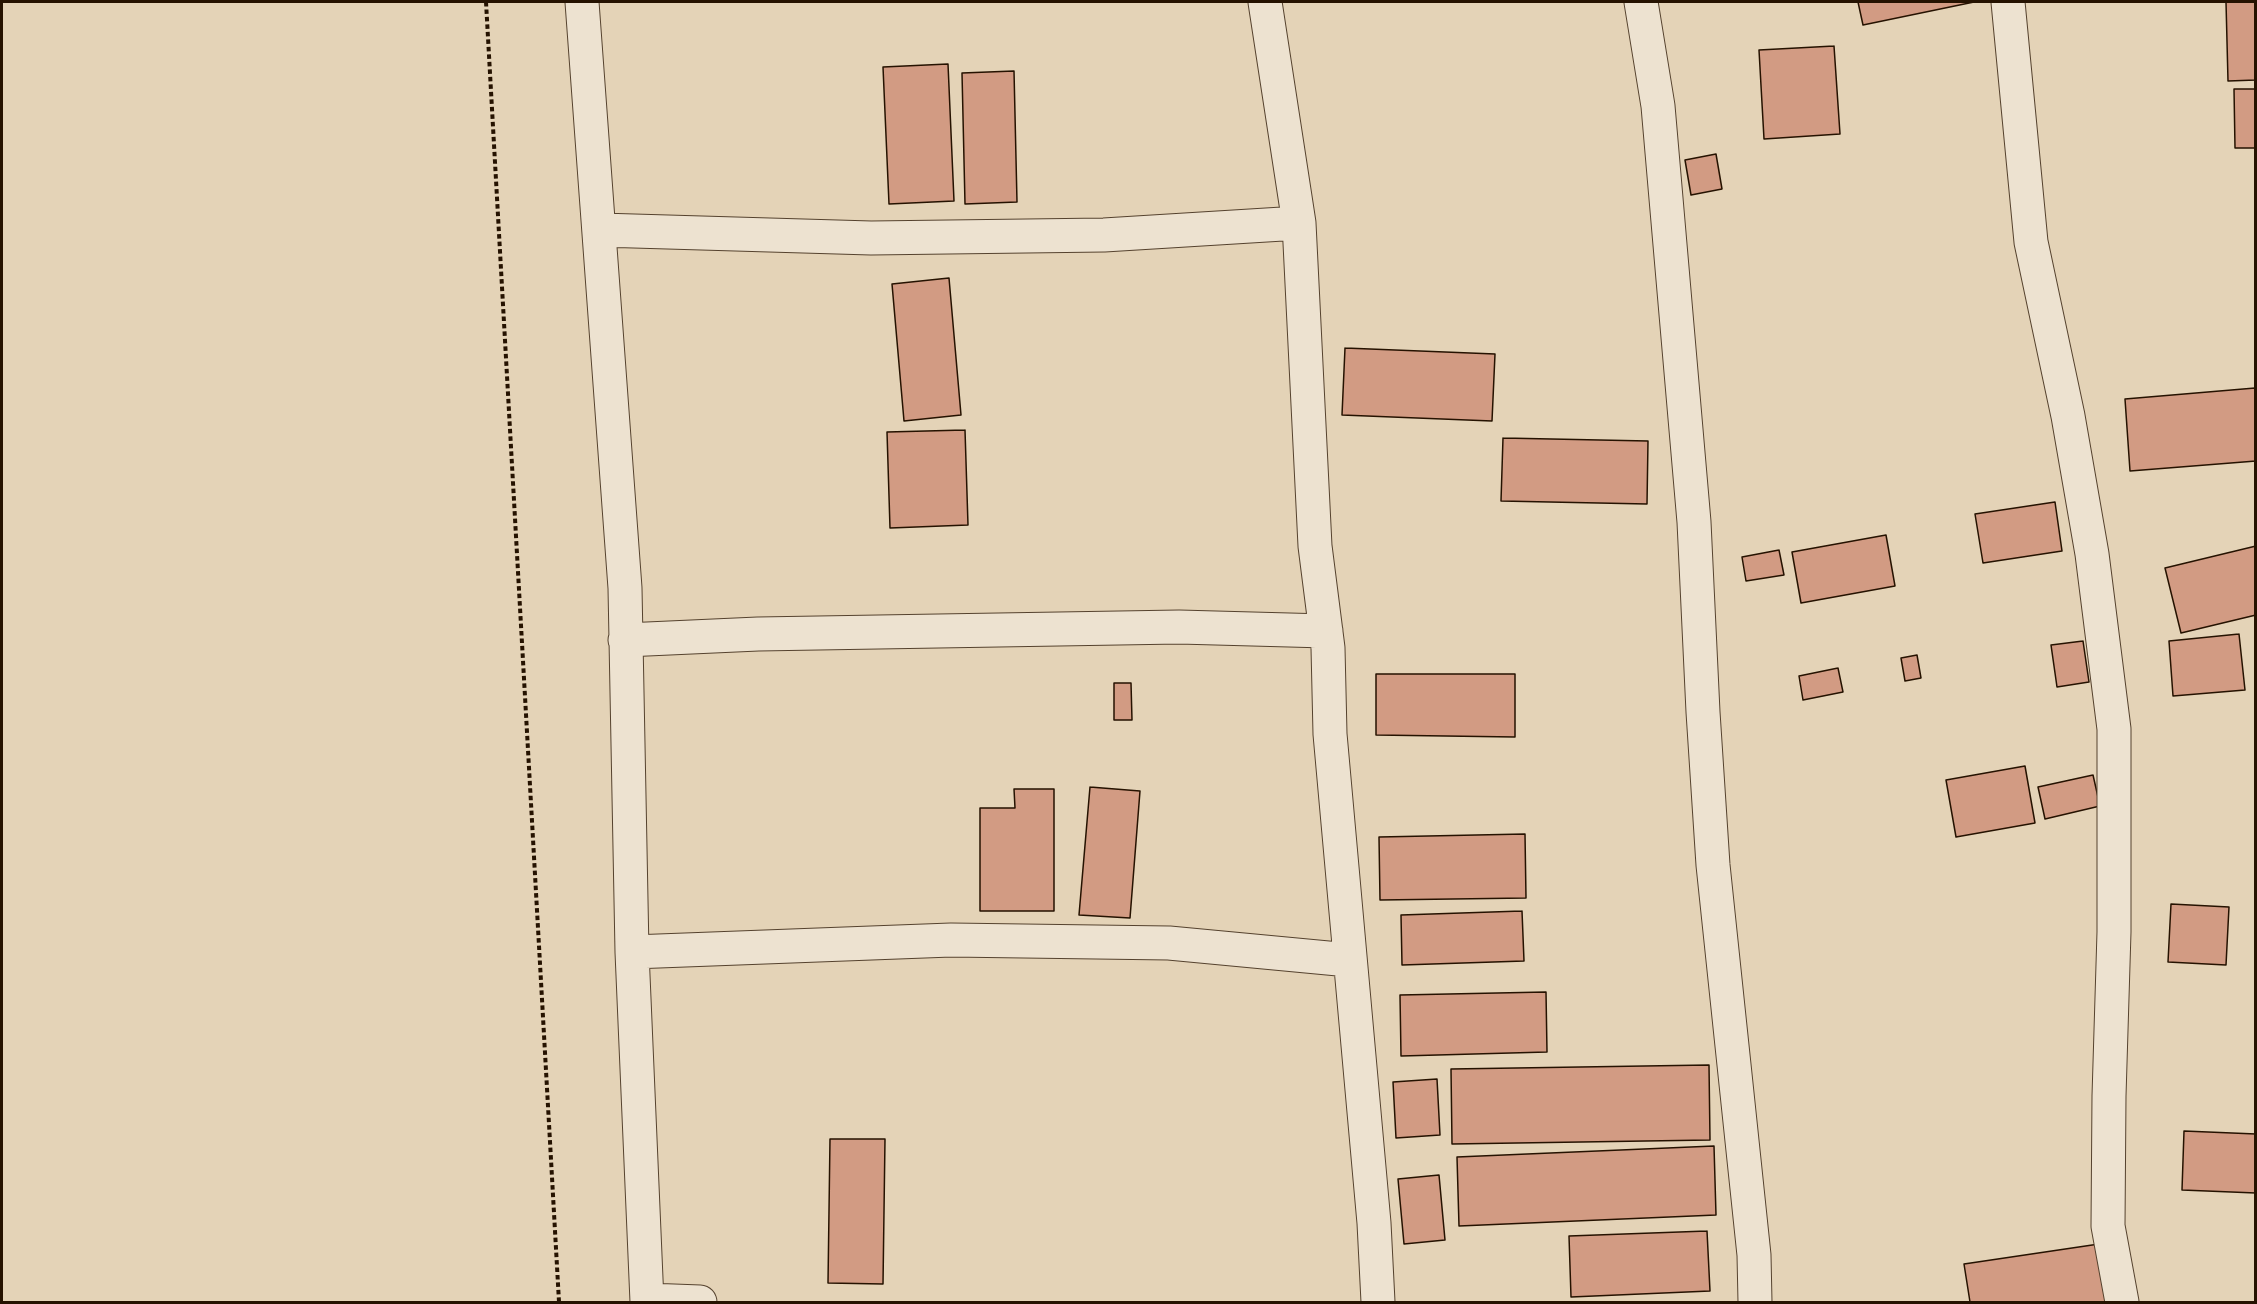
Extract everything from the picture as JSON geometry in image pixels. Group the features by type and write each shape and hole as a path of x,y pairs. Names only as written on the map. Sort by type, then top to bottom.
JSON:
{"street":[{"path":"582,2 625,588 632,952 647,1301 700,1302"},
{"path":"1266,2 1299,223 1315,546 1326,631 1330,734 1374,1223 1378,1302"},
{"path":"1641,2 1659,118 1694,522 1713,865 1755,1255 1755,1302"},
{"path":"2008,2 2031,242 2068,416 2088,531 2114,729 2114,932 2108,1226 2122,1302"},
{"path":"600,230 871,238 1104,235 1299,223"},
{"path":"625,640 770,634 1179,627 1326,631"},
{"path":"632,952 951,940 1169,943 1349,960"}],"path":[{"path":"486,2 559,1302"}],"building":[{"path":"1858,2 1974,2 1863,25"},
{"path":"2226,2 2256,2 2256,80 2228,81"},
{"path":"1834,46 1840,134 1764,139 1759,50"},
{"path":"948,64 954,201 889,204 883,67"},
{"path":"1014,71 1017,202 965,204 962,73"},
{"path":"2234,89 2256,89 2256,148 2235,148"},
{"path":"1716,154 1722,189 1691,195 1685,160"},
{"path":"949,278 961,415 904,421 892,284"},
{"path":"1345,348 1495,354 1492,421 1342,415"},
{"path":"2255,388 2256,461 2130,471 2125,399"},
{"path":"965,430 968,525 890,528 887,432"},
{"path":"1503,438 1648,441 1647,504 1501,501"},
{"path":"2055,502 2062,551 1983,563 1975,514"},
{"path":"1886,535 1895,586 1801,603 1792,552"},
{"path":"2256,546 2256,615 2181,633 2165,568"},
{"path":"1779,550 1784,575 1746,581 1742,557"},
{"path":"2239,634 2245,690 2173,696 2169,641"},
{"path":"2083,641 2089,682 2057,687 2051,645"},
{"path":"1917,655 1921,678 1905,681 1901,658"},
{"path":"1838,668 1843,692 1803,700 1799,676"},
{"path":"1376,674 1515,674 1515,737 1376,735"},
{"path":"1114,683 1131,683 1132,720 1114,720"},
{"path":"2025,766 2035,823 1956,837 1946,780"},
{"path":"2093,775 2100,806 2045,819 2038,787"},
{"path":"1090,787 1140,791 1130,918 1079,915"},
{"path":"1014,789 1054,789 1054,911 980,911 980,808 1015,808"},
{"path":"1525,834 1526,898 1380,900 1379,837"},
{"path":"2171,904 2229,907 2226,965 2168,962"},
{"path":"1522,911 1524,961 1402,965 1401,915"},
{"path":"1546,992 1547,1052 1401,1056 1400,995"},
{"path":"1709,1065 1710,1140 1452,1144 1451,1069"},
{"path":"1437,1079 1440,1135 1396,1138 1393,1082"},
{"path":"2184,1131 2256,1134 2256,1193 2182,1190"},
{"path":"830,1139 885,1139 883,1284 828,1283"},
{"path":"1714,1146 1716,1215 1459,1226 1457,1157"},
{"path":"1439,1175 1445,1240 1404,1244 1398,1179"},
{"path":"1707,1231 1710,1291 1571,1297 1569,1236"},
{"path":"2099,1244 2107,1302 1970,1302 1964,1264"}]}
